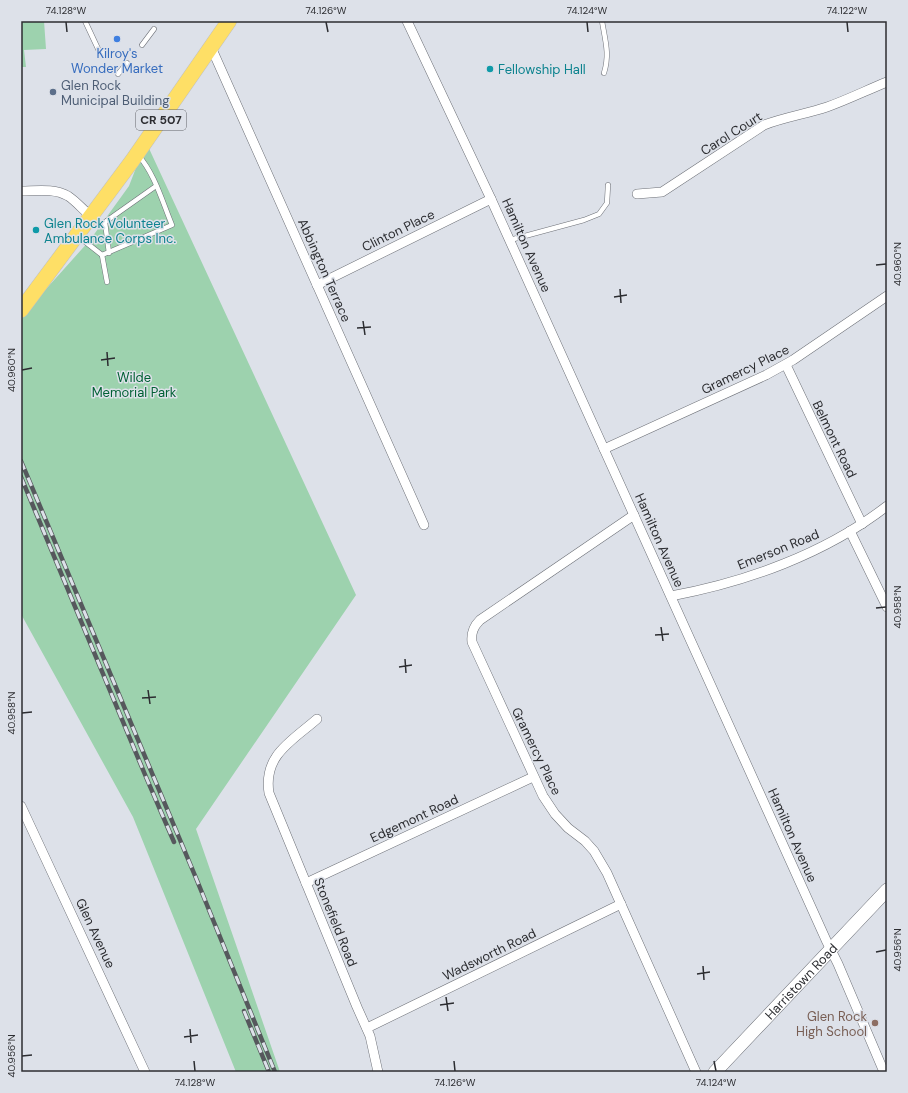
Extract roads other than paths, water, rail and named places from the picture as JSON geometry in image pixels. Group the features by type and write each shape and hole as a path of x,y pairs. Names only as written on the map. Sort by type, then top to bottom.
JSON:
{"main road":[{"name":"CR 507","path":"21,310 92,217 229,21"}],"street":[{"name":"Hamilton Avenue","path":"407,21 491,198 831,950 884,1072"},
{"name":"Abbington Terrace","path":"211,47 424,525"},
{"name":"Carol Court","path":"637,194 662,192 764,125 827,107 887,82"},
{"path":"21,191 45,190 68,196 92,217"},
{"name":"Clinton Place","path":"317,285 491,198"},
{"name":"Gramercy Place","path":"604,449 766,376 786,365 887,296"},
{"name":"Belmont Road","path":"786,365 862,524"},
{"name":"Emerson Road","path":"671,596 705,589 745,578 777,566 823,546 862,524 887,506"},
{"name":"Gramercy Place","path":"634,515 485,617 473,628 471,635 472,642 543,796 555,814 594,851 607,873 696,1072"},
{"path":"850,531 887,607"},
{"name":"Stonefield Road","path":"317,719 277,754 269,772 269,793 367,1028 378,1072"},
{"name":"Edgemont Road","path":"306,883 534,777"},
{"name":"Glen Avenue","path":"21,806 146,1072"},
{"name":"Harristown Road","path":"715,1072 887,890"},
{"name":"Wadsworth Road","path":"367,1028 621,904"}],"lane":[{"path":"85,21 100,53 103,51 105,54"},
{"path":"602,21 608,53 604,73"},
{"path":"142,45 154,29"},
{"path":"118,74 127,64"},
{"path":"102,256 172,225 145,163 137,154"},
{"path":"109,253 105,222 156,186"},
{"path":"510,240 584,220 599,214 607,203 608,186"},
{"path":"77,236 102,256 107,282"}],"railway":[{"path":"21,461 196,878 275,1072"},
{"path":"21,477 174,842"},
{"path":"244,1011 269,1072"}],"place":[{"name":"Kilroy's Wonder Market","path":"117,39"},
{"name":"Fellowship Hall","path":"490,69"},
{"name":"Glen Rock Municipal Building","path":"53,92"},
{"name":"Glen Rock Volunteer Ambulance Corps Inc.","path":"36,230"},
{"name":"Glen Rock High School","path":"875,1023"}],"park label":[{"name":"Wilde Memorial Park","path":"134,384"}]}
